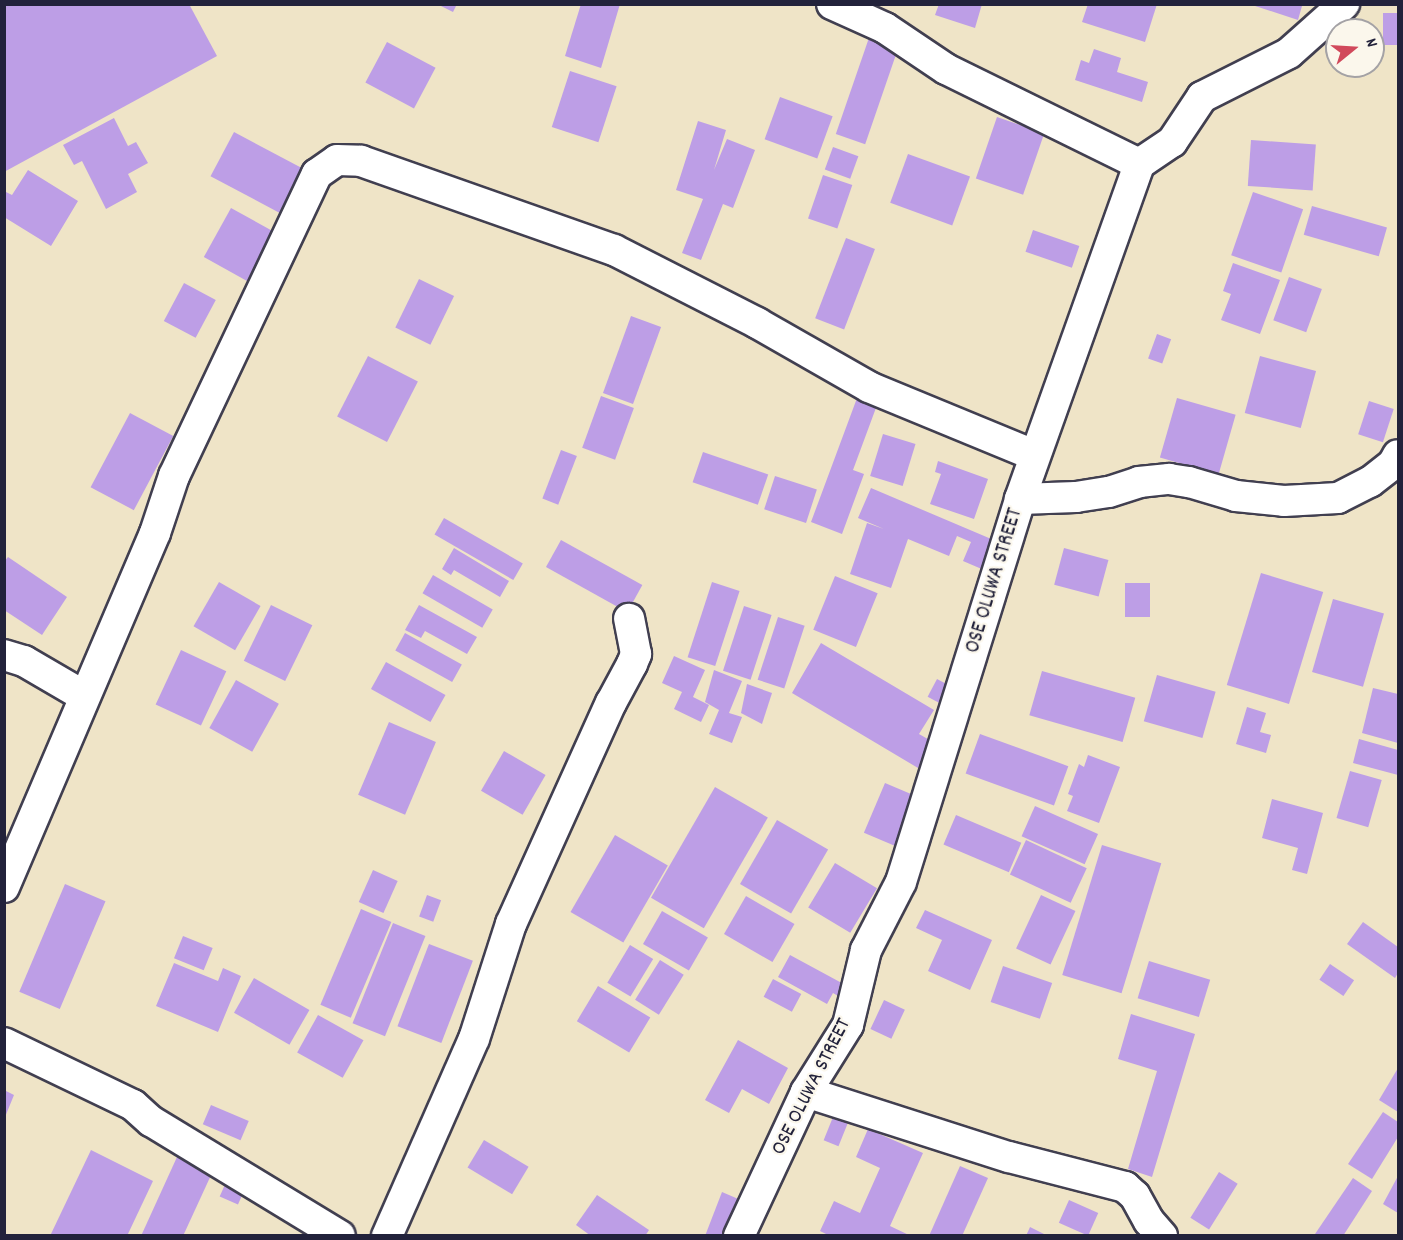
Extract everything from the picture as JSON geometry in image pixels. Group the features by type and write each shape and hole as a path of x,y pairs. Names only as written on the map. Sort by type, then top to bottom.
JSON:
{"street":[{"path":"832,4 885,28 946,69 1139,164 1172,142 1202,96 1289,53 1344,4"},
{"path":"4,887 155,533 174,476 317,174 337,160 360,161 614,250 757,323 869,387 1034,455"},
{"name":"OSE OLUWA STREET","path":"739,1236 806,1092 848,1025 866,950 901,882 1034,455 1139,164"},
{"path":"1020,499 1076,497 1109,492 1139,482 1169,479 1236,496 1284,501 1338,498 1370,482 1393,464 1398,455"},
{"path":"387,1236 474,1039 511,924 611,703 636,654 629,619"},
{"path":"4,655 24,661 84,696"},
{"path":"4,1043 133,1105 151,1121 340,1236"},
{"path":"806,1092 1009,1157 1125,1187 1135,1196 1149,1221 1162,1236"}],"building":[{"path":"4,4 189,4 217,56 4,172"},
{"path":"437,4 457,4 453,12"},
{"path":"581,4 620,4 601,68 565,56"},
{"path":"939,4 982,4 975,28 935,15"},
{"path":"1088,4 1157,4 1145,42 1082,22"},
{"path":"1296,4 1302,6 1298,20 1252,5"},
{"path":"1383,13 1398,13 1398,45 1385,45 1385,18 1383,18"},
{"path":"871,32 900,42 865,144 836,134"},
{"path":"387,42 436,68 414,108 365,83"},
{"path":"1094,49 1121,58 1117,72 1148,82 1142,102 1075,80 1081,60 1089,63"},
{"path":"570,71 617,86 598,142 552,127"},
{"path":"780,97 833,116 817,158 765,139"},
{"path":"997,117 1044,133 1023,195 976,178"},
{"path":"114,118 128,146 136,142 148,163 128,174 137,192 106,209 82,161 74,165 63,145"},
{"path":"698,121 726,130 714,170 727,139 755,150 733,208 723,204 701,260 682,253 703,199 676,190"},
{"path":"234,132 305,170 281,214 211,176"},
{"path":"1251,140 1316,145 1313,190 1248,186"},
{"path":"833,147 858,156 850,179 825,170"},
{"path":"908,154 970,177 952,225 890,203"},
{"path":"28,170 78,201 51,246 4,217 4,191 12,195"},
{"path":"823,175 852,185 837,229 808,218"},
{"path":"1253,192 1303,209 1281,273 1231,255"},
{"path":"1312,206 1387,227 1379,256 1304,235"},
{"path":"231,208 287,239 260,288 204,257"},
{"path":"1033,230 1079,246 1072,268 1026,252"},
{"path":"846,238 875,249 844,329 815,318"},
{"path":"1233,263 1280,280 1260,334 1221,320 1231,294 1223,291"},
{"path":"1289,277 1322,289 1306,332 1273,320"},
{"path":"419,279 454,296 430,345 395,328"},
{"path":"184,283 216,300 196,338 164,321"},
{"path":"631,316 661,327 633,404 603,393"},
{"path":"1157,334 1171,339 1162,364 1148,358"},
{"path":"368,356 418,381 387,442 337,417"},
{"path":"1260,356 1316,371 1301,428 1245,413"},
{"path":"860,390 880,397 853,470 864,474 842,534 811,522"},
{"path":"601,396 634,408 615,460 582,448"},
{"path":"1177,398 1236,415 1219,474 1160,458"},
{"path":"1369,401 1394,409 1383,442 1358,434"},
{"path":"130,413 173,436 134,510 91,487"},
{"path":"883,434 916,444 903,486 870,476"},
{"path":"561,450 577,456 558,505 542,499"},
{"path":"703,452 768,474 758,505 693,482"},
{"path":"938,461 988,479 974,519 930,504 941,474 935,472"},
{"path":"775,476 817,490 806,523 764,509"},
{"path":"871,488 996,541 984,570 963,561 971,542 957,536 949,556 908,539 891,588 850,574 867,523 884,529 858,518"},
{"path":"444,518 523,564 513,580 434,534"},
{"path":"561,540 642,585 627,612 546,567"},
{"path":"454,548 509,581 500,597 454,570 451,575 442,569"},
{"path":"1064,548 1108,560 1099,597 1054,585"},
{"path":"8,557 67,597 42,635 4,610 4,562"},
{"path":"1261,573 1323,592 1289,704 1227,685"},
{"path":"433,575 493,610 482,628 422,593"},
{"path":"835,576 878,593 856,647 813,630"},
{"path":"219,582 261,606 235,650 194,626"},
{"path":"712,582 740,591 715,666 688,657"},
{"path":"1125,583 1150,583 1150,617 1125,617"},
{"path":"1333,599 1384,614 1363,687 1312,672"},
{"path":"271,605 312,625 285,681 244,661"},
{"path":"419,605 477,637 467,654 425,631 421,638 405,630"},
{"path":"744,606 772,615 751,680 723,671"},
{"path":"778,617 805,626 784,688 758,680"},
{"path":"405,633 462,665 452,682 395,650"},
{"path":"821,643 934,710 919,734 933,742 918,768 792,693"},
{"path":"181,650 226,671 201,726 156,704"},
{"path":"674,656 705,670 693,697 709,705 701,722 674,709 682,692 662,683"},
{"path":"386,662 445,695 430,722 371,689"},
{"path":"714,670 742,681 729,713 742,717 732,743 709,734 719,710 705,702"},
{"path":"1042,671 1135,698 1123,742 1029,715"},
{"path":"1157,675 1216,692 1202,738 1144,721"},
{"path":"937,679 950,686 941,704 928,697"},
{"path":"236,680 279,704 252,752 209,728"},
{"path":"747,684 772,693 762,724 741,713"},
{"path":"1373,688 1398,694 1398,743 1362,733"},
{"path":"1247,707 1266,713 1260,732 1271,735 1266,753 1236,744"},
{"path":"389,722 436,742 405,815 358,795"},
{"path":"980,734 1068,766 1054,806 966,773"},
{"path":"1359,739 1398,750 1398,775 1353,763"},
{"path":"504,751 546,775 523,815 481,791"},
{"path":"1088,755 1120,767 1099,823 1067,811 1073,796 1068,794 1079,764 1084,767"},
{"path":"1350,771 1382,780 1368,827 1336,818"},
{"path":"885,783 916,796 895,846 864,833"},
{"path":"715,787 768,818 704,928 651,898"},
{"path":"1272,799 1323,813 1307,874 1292,870 1298,848 1262,838"},
{"path":"1035,806 1098,834 1085,864 1022,836"},
{"path":"956,815 1021,843 1009,872 943,844"},
{"path":"777,820 828,850 791,914 740,884"},
{"path":"615,835 668,866 623,943 570,912"},
{"path":"1026,840 1087,868 1071,903 1010,874"},
{"path":"1102,845 1161,863 1122,993 1062,975"},
{"path":"835,863 877,888 850,933 808,908"},
{"path":"373,870 398,881 383,913 359,902"},
{"path":"65,884 106,901 60,1009 19,992"},
{"path":"427,895 441,900 433,922 419,917"},
{"path":"1041,895 1075,911 1051,965 1016,948"},
{"path":"746,896 794,924 772,962 724,934"},
{"path":"361,909 391,922 351,1018 320,1005"},
{"path":"925,910 992,940 970,990 928,971 942,940 916,928"},
{"path":"662,911 708,937 689,970 643,944"},
{"path":"1363,922 1398,947 1398,973 1395,978 1347,944"},
{"path":"393,923 425,936 385,1036 353,1023"},
{"path":"183,936 213,948 204,970 174,958"},
{"path":"429,944 473,961 441,1043 397,1026"},
{"path":"630,945 653,959 630,997 607,983"},
{"path":"790,955 851,988 845,1000 833,993 827,1004 778,977"},
{"path":"660,960 684,975 659,1015 635,1000"},
{"path":"1149,961 1210,980 1199,1017 1138,998"},
{"path":"174,963 218,981 223,968 241,976 218,1032 156,1006"},
{"path":"1330,964 1354,980 1343,996 1319,980"},
{"path":"1003,966 1052,983 1040,1019 991,1002"},
{"path":"254,978 309,1010 289,1045 234,1013"},
{"path":"773,979 801,994 792,1012 764,997"},
{"path":"598,986 650,1017 629,1053 577,1021"},
{"path":"884,1000 905,1010 891,1039 870,1029"},
{"path":"1131,1014 1195,1034 1152,1177 1128,1169 1157,1071 1118,1059"},
{"path":"318,1015 363,1040 343,1078 297,1053"},
{"path":"738,1040 788,1068 769,1104 742,1089 729,1113 705,1100"},
{"path":"1398,1068 1398,1112 1379,1100"},
{"path":"4,1090 14,1095 5,1117 4,1117"},
{"path":"211,1105 249,1121 241,1140 203,1124"},
{"path":"1383,1112 1398,1122 1398,1137 1372,1179 1348,1164"},
{"path":"833,1117 848,1123 838,1146 824,1140"},
{"path":"868,1129 923,1153 890,1226 911,1236 830,1236 820,1231 834,1201 860,1213 880,1168 856,1157"},
{"path":"484,1140 529,1167 512,1194 468,1167"},
{"path":"91,1150 153,1181 127,1236 50,1236"},
{"path":"177,1157 212,1173 183,1236 141,1236"},
{"path":"960,1166 988,1178 962,1236 929,1236"},
{"path":"1219,1172 1238,1184 1209,1229 1190,1218"},
{"path":"1398,1176 1398,1213 1383,1204"},
{"path":"1353,1178 1372,1191 1343,1236 1318,1236 1315,1234"},
{"path":"227,1180 245,1188 238,1205 220,1196"},
{"path":"722,1192 743,1201 730,1236 705,1236"},
{"path":"597,1195 649,1230 645,1236 591,1236 576,1225"},
{"path":"1069,1200 1098,1213 1088,1236 1059,1223"},
{"path":"1030,1227 1048,1236 1026,1236"}]}
